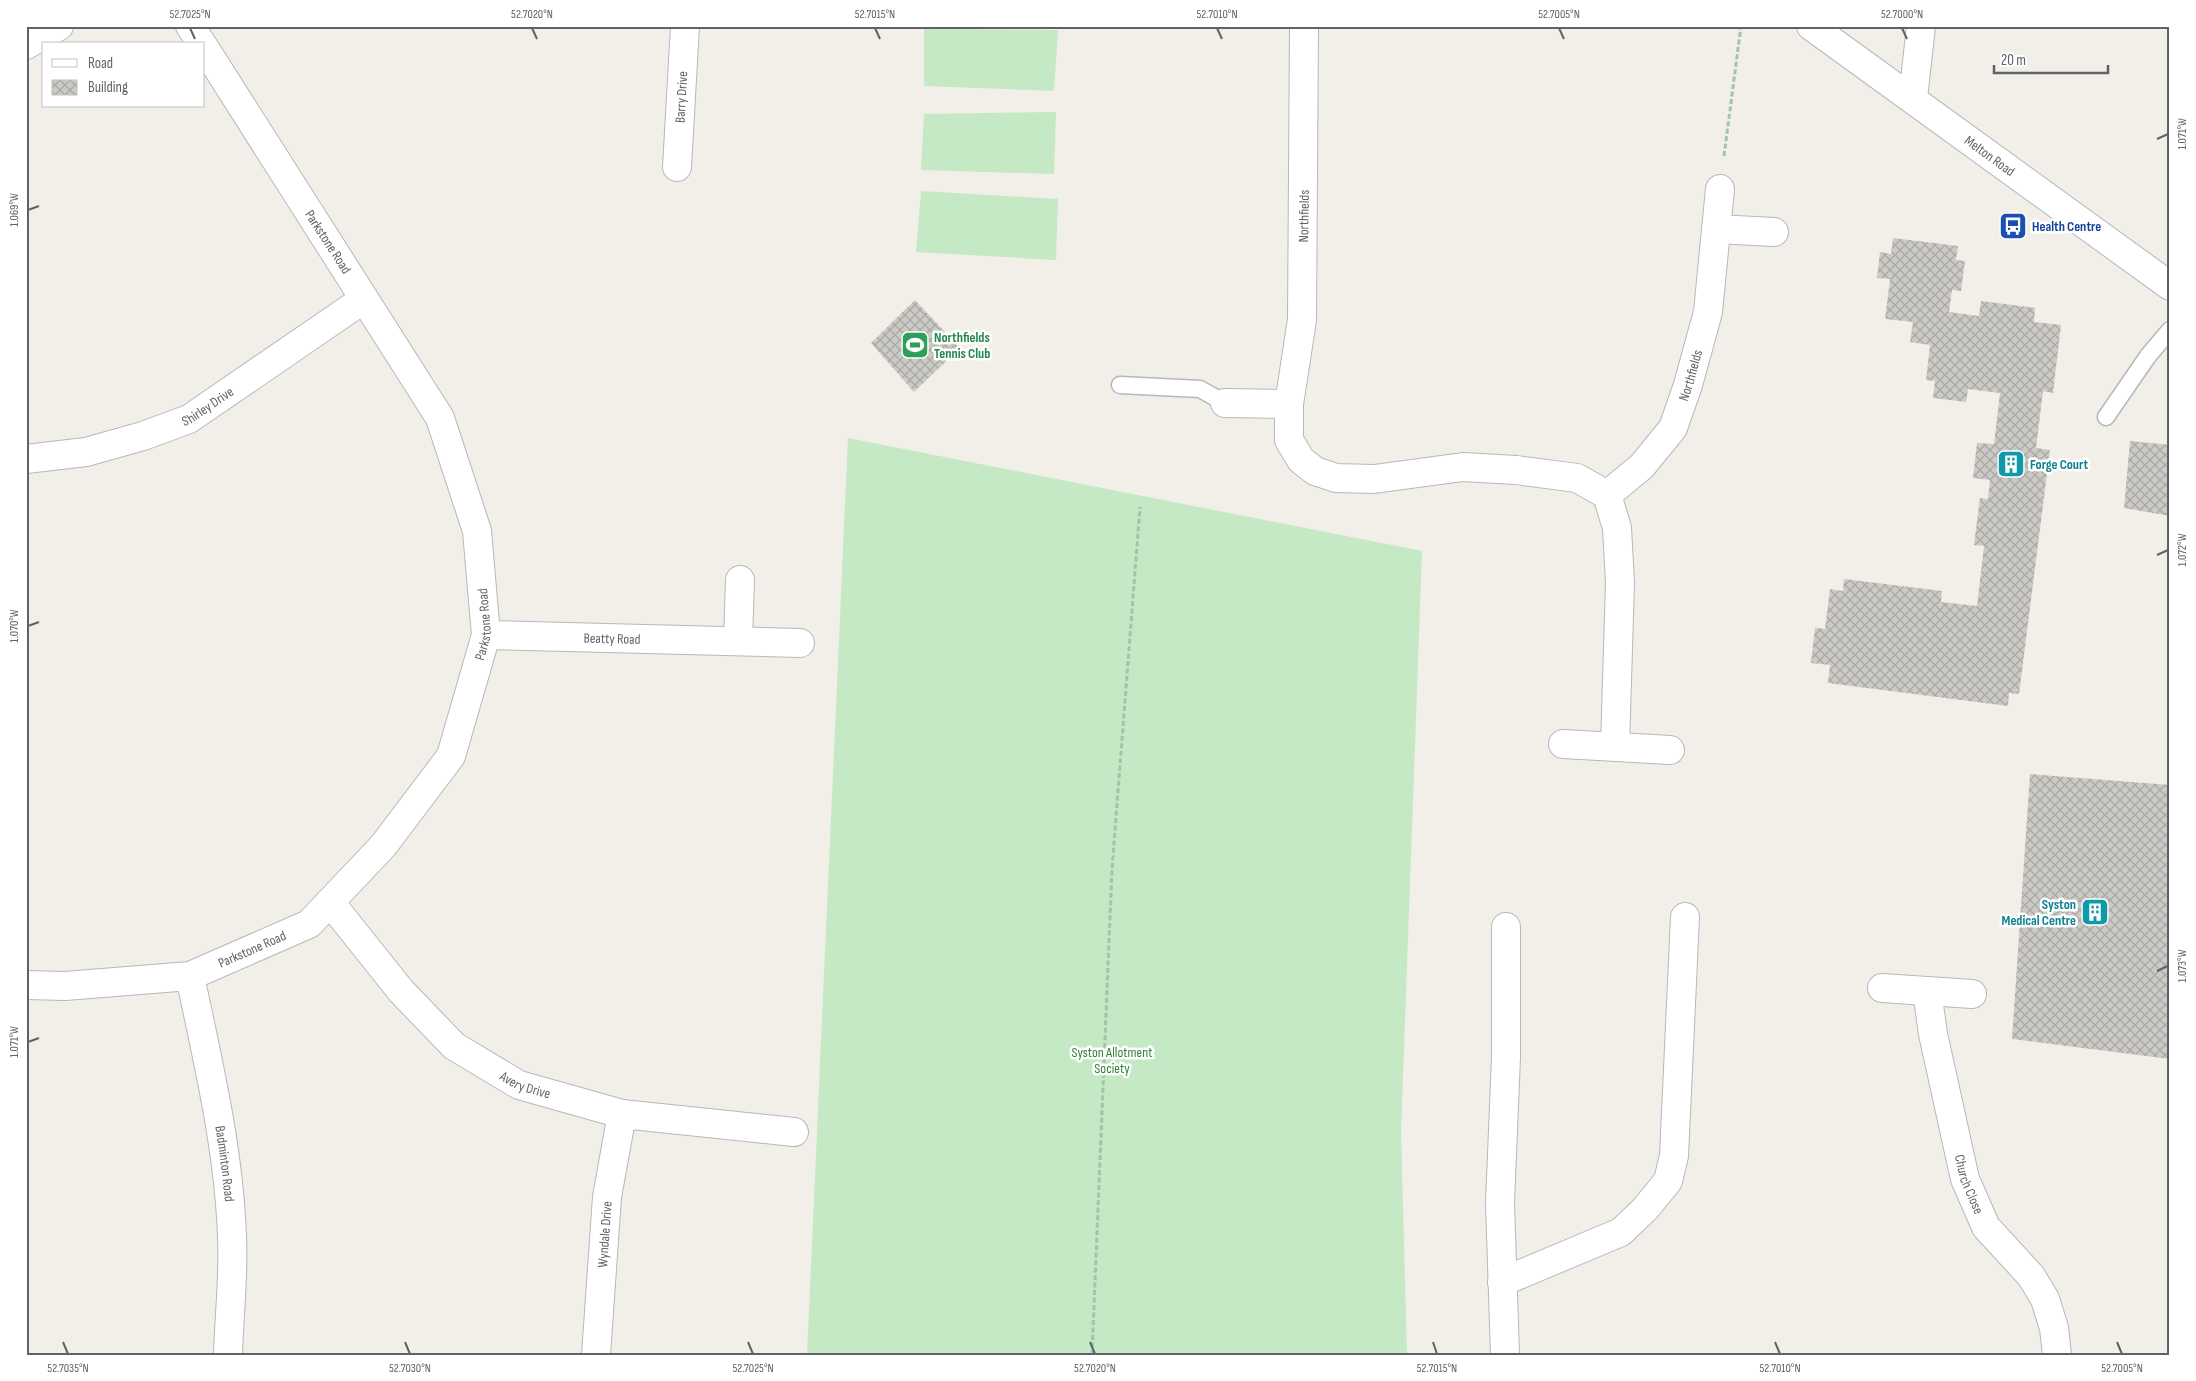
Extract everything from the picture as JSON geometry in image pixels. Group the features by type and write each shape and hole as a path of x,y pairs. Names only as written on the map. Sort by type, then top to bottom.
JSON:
{"street":[{"path":"26,45 58,26"},
{"path":"190,26 201,42"},
{"name":"Barry Drive","path":"676,168 684,26"},
{"name":"Northfields","path":"1304,26 1302,320 1289,404 1290,440 1301,460 1315,471 1336,478 1374,479 1463,467 1516,470 1577,478 1607,495 1642,466 1672,428 1688,385 1708,312 1720,189"},
{"name":"Melton Road","path":"1811,26 1913,98 1962,137 2170,286"},
{"path":"1913,98 1921,26"},
{"name":"Parkstone Road","path":"26,985 65,986 190,976 309,924 383,846 451,756 486,634 477,531 440,418 205,49"},
{"path":"1716,229 1774,232"},
{"name":"Shirley Drive","path":"26,459 86,452 143,436 189,419 364,299"},
{"path":"1225,403 1289,404"},
{"path":"1607,495 1617,528 1620,583 1615,746"},
{"path":"738,641 740,580"},
{"name":"Beatty Road","path":"486,634 800,643"},
{"path":"1563,744 1670,750"},
{"name":"Avery Drive","path":"330,902 401,991 454,1046 519,1085 622,1114 794,1132"},
{"path":"1502,1282 1622,1232 1645,1209 1668,1181 1674,1156 1685,917"},
{"path":"1505,1355 1500,1203 1506,1057 1506,927"},
{"name":"Badminton Road","path":"190,976 211,1078 226,1169 232,1238 228,1355"},
{"path":"1882,988 1972,994"},
{"name":"Church Close","path":"1926,991 1933,1034 1965,1179 1986,1227 2031,1276 2045,1299 2054,1328 2056,1355"},
{"name":"Wyndale Drive","path":"596,1355 607,1197 622,1114"}],"lane":[{"path":"2106,417 2148,356 2170,330"},
{"path":"1120,385 1200,389 1225,403"}],"path":[{"path":"1720,189 1740,26"},
{"path":"1092,1355 1112,869 1140,507"}],"green space":[{"path":"924,29 1058,30 1054,91 924,86"},
{"path":"1056,112 1054,174 921,170 924,114"},
{"path":"921,191 1058,199 1056,260 916,252"},
{"name":"Syston Allotment Society","path":"848,438 1422,551 1401,1132 1407,1355 807,1355"}],"building":[{"name":"Forge Court","path":"1893,238 1958,246 1956,260 1965,261 1961,291 1952,290 1949,312 1979,316 1981,301 2035,308 2034,322 2061,325 2053,393 2043,391 2036,448 2050,450 2019,694 2009,693 2008,706 1828,683 1830,665 1811,663 1815,628 1825,629 1830,589 1843,591 1844,579 1942,591 1941,602 1977,606 1984,546 1974,545 1980,498 1988,499 1990,480 1973,478 1977,443 1994,444 2000,393 1968,389 1966,402 1933,398 1935,381 1926,380 1930,345 1910,342 1913,322 1885,319 1890,279 1877,278 1880,252 1891,254"},
{"name":"Northfields Tennis Club","path":"915,300 960,348 914,392 871,343"},
{"path":"2130,441 2170,445 2170,516 2124,508"},
{"name":"Syston Medical Centre","path":"2030,774 2170,785 2170,1059 2012,1039"}],"place":[{"name":"Health Centre","path":"2013,226"},
{"name":"Northfields Tennis Club","path":"915,345"},
{"name":"Forge Court","path":"2011,464"},
{"name":"Syston Medical Centre","path":"2095,912"}]}
